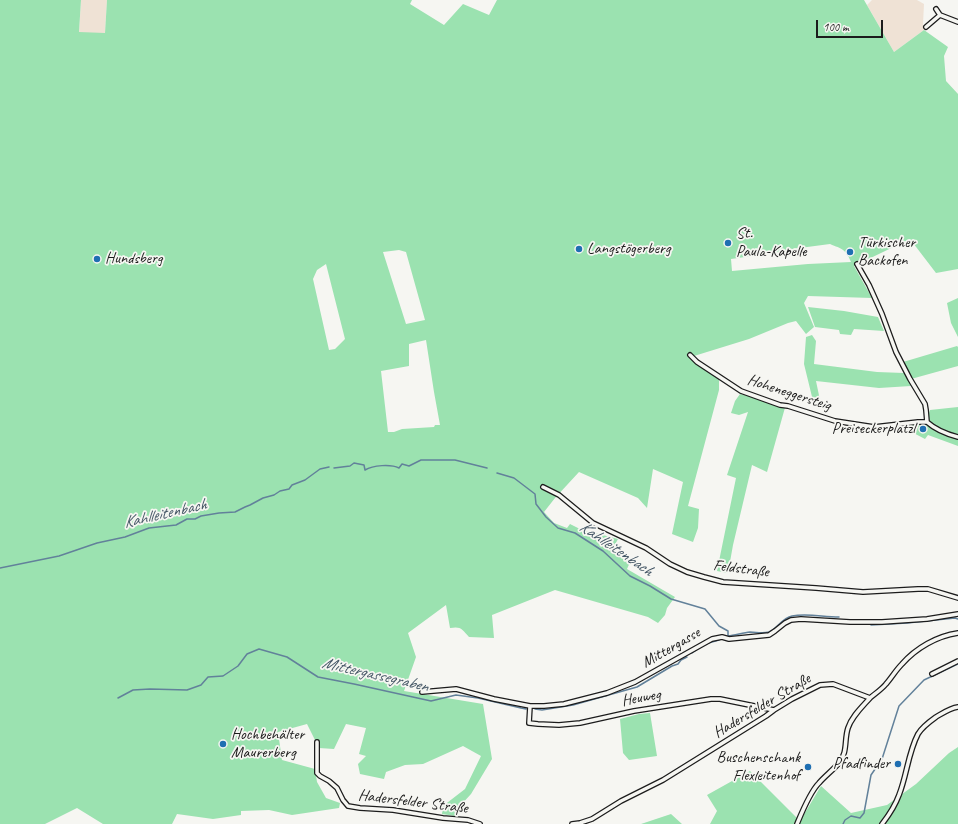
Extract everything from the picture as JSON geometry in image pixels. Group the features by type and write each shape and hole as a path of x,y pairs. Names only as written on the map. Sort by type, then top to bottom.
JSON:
{"street":[{"path":"936,9 940,15 958,22"},
{"path":"926,27 940,15"},
{"path":"857,264 882,314 896,352 924,404 927,422 933,428 943,433 958,437"},
{"name":"Hoheneggersteig","path":"690,355 741,391 780,405 788,406 835,421 874,427 927,422"},
{"name":"Feldstraße","path":"543,487 559,495 593,522 646,548 670,564 686,572 704,577 723,582 863,592 928,589 958,598"},
{"name":"Mittergasse","path":"422,692 456,689 494,699 530,706 564,704 586,699 635,682 712,639 722,637 729,638 769,635 791,620 810,619 850,622 882,622 927,619 958,614"},
{"path":"797,824 805,805 817,784 839,763 845,750 848,728 852,719 859,710 886,684 902,663 914,652 928,643 958,633"},
{"path":"932,674 958,661"},
{"name":"Hadersfelder Straße","path":"572,824 592,819 621,801 663,780 792,699 820,685 833,684 870,698"},
{"name":"Heuweg","path":"530,706 529,723 559,725 580,723 634,711 711,699 720,699 774,710"},
{"path":"882,824 895,806 900,794 911,753 919,733 927,723 943,712 958,706"},
{"name":"Hadersfelder Straße","path":"317,742 317,773 337,788 348,806 393,810 443,818 468,820 480,824"}],"shaded area":[{"path":"81,0 107,0 105,33 79,33"},
{"path":"872,0 917,0 924,4 924,30 894,52 867,5"}],"green space":[{"path":"0,0 81,0 79,32 105,33 107,0 412,0 410,4 444,25 463,4 489,15 497,0 864,0 894,52 924,30 948,47 944,56 946,81 958,94 958,269 936,273 910,239 854,266 872,298 808,296 804,303 814,327 806,334 796,321 749,339 694,356 719,375 719,390 688,506 699,509 698,528 693,542 672,534 683,482 653,469 647,508 638,498 579,472 544,512 554,523 567,528 570,524 580,529 618,539 612,550 631,560 627,569 675,597 667,608 665,615 658,623 648,617 555,590 492,615 494,638 469,637 465,632 457,627 450,628 446,605 408,633 416,657 404,691 483,704 492,759 471,794 460,806 455,816 442,814 443,806 465,789 481,756 463,746 423,764 405,765 386,772 384,779 360,774 358,764 366,756 359,754 366,728 346,724 334,749 319,748 307,724 278,732 282,760 315,769 317,782 326,798 340,803 339,808 292,815 269,810 241,811 241,815 213,819 177,814 172,824 103,824 77,808 45,824 0,824","holes":["830,244 843,250 851,262 808,264 732,271 731,259","399,250 406,252 425,320 406,324 383,252","326,264 345,339 335,349 329,350 313,279 317,270","426,340 440,425 388,432 381,371 409,366 409,344"]},
{"path":"958,298 958,337 951,323 947,303"},
{"path":"808,307 878,317 884,331 854,329 851,335 840,334 839,330 815,327"},
{"path":"812,335 816,341 814,364 877,372 904,373 911,386 879,388 816,381 821,405 814,405 804,364 806,337"},
{"path":"957,346 958,366 911,379 903,362"},
{"path":"740,394 786,404 767,472 752,465 728,573 717,571 736,478 727,475 748,412 739,415 731,413 735,401"},
{"path":"958,407 958,436 942,430 929,421 930,410"},
{"path":"925,424 943,434 958,438 958,446 928,435 925,439 904,428 894,429 898,425"},
{"path":"650,713 657,756 629,760 623,753 620,719"},
{"path":"958,747 958,824 710,824 717,811 707,795 750,771 800,821 821,786 851,813 887,805 916,784 949,753"},
{"path":"671,814 682,824 641,824"}],"waterway":[{"name":"Kahlleitenbach","path":"334,468 350,466 354,463 364,465 365,470 368,468 382,466 399,468 402,464 409,466 421,460 455,460 487,468"},
{"name":"Kahlleitenbach","path":"0,568 59,556 97,543 125,537 149,528 176,525 187,519 195,519 201,516 235,512 263,498 289,489 292,485 305,480 320,469 329,467"},
{"name":"Kahlleitenbach","path":"497,473 514,478 535,494 536,504 546,517 558,528 575,533 603,551 630,576 671,599 705,609 719,626 728,631 728,636 750,632 769,632 775,629 785,619 792,616 809,615 839,617"},
{"path":"871,625 955,618 958,619"},
{"name":"Mittergassegraben","path":"705,644 719,640"},
{"name":"Mittergassegraben","path":"692,653 699,648"},
{"name":"Mittergassegraben","path":"118,698 133,690 187,690 201,685 208,677 223,676 238,666 247,654 259,649 287,657 318,677 431,701 456,695 478,698 526,709"},
{"name":"Mittergassegraben","path":"535,709 542,710 573,705 637,687 678,664 681,660 687,657"},
{"path":"843,824 845,820 851,816 860,818 864,813 871,775 882,759 899,706 924,680 958,664"}],"place":[{"name":"St. Paula-Kapelle","path":"728,243"},
{"name":"Langstögerberg","path":"579,249"},
{"name":"Türkischer Backofen","path":"850,252"},
{"name":"Hundsberg","path":"97,259"},
{"name":"Preiseckerplatzl","path":"923,429"},
{"name":"Hochbehälter Maurerberg","path":"223,744"},
{"name":"Pfadfinder","path":"898,764"},
{"name":"Buschenschank Flexleitenhof","path":"808,767"}]}
